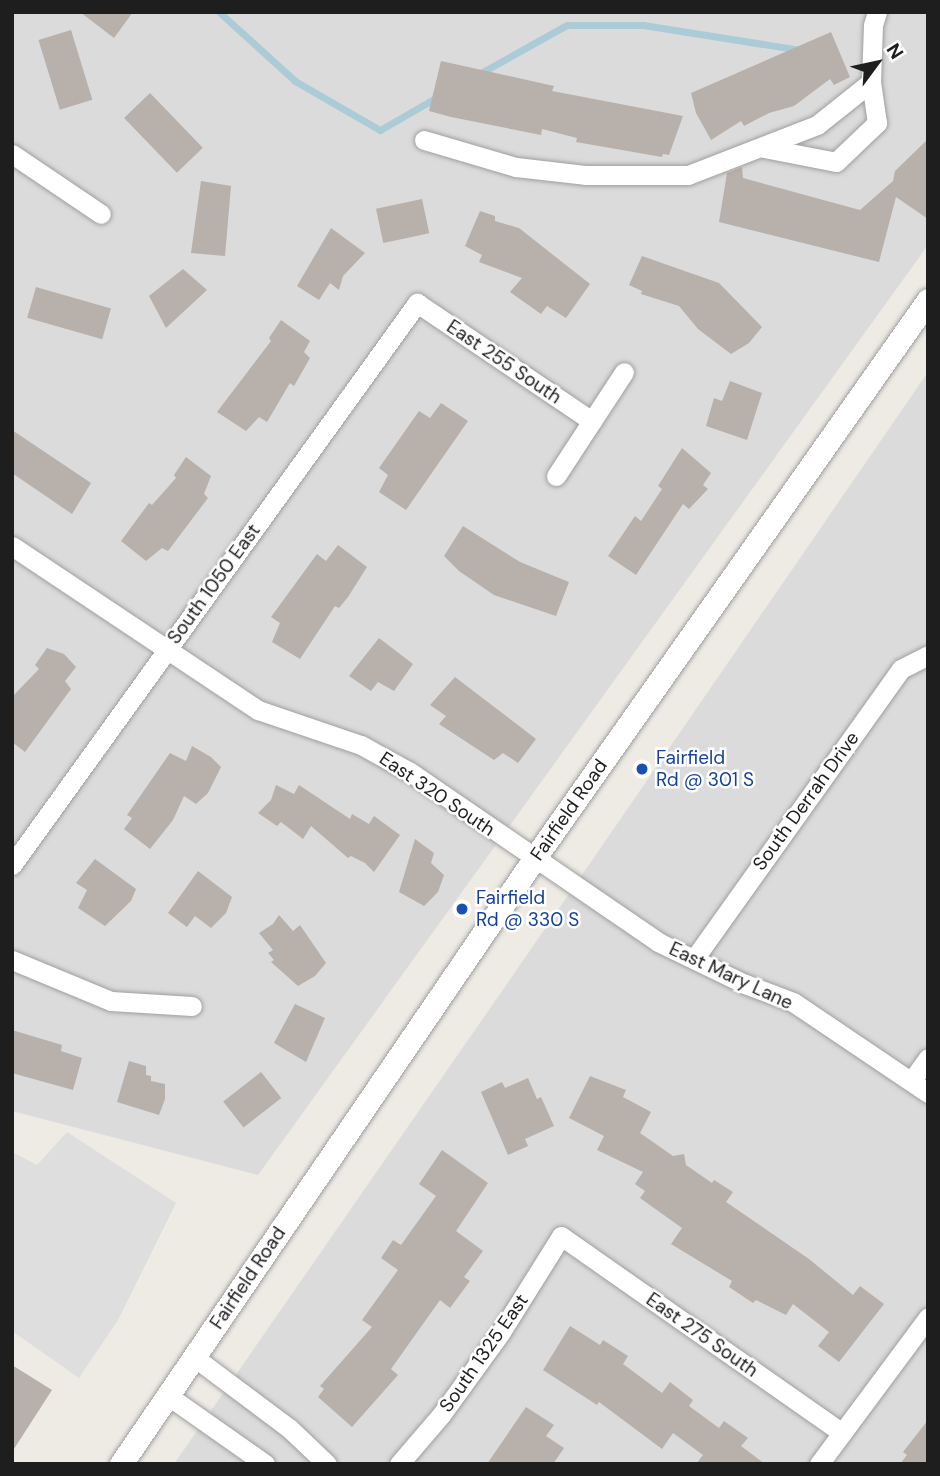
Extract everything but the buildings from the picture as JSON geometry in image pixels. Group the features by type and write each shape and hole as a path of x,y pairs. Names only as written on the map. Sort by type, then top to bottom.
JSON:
{"street":[{"path":"764,148 836,162 877,123 872,82 873,25 877,12"},
{"path":"424,140 516,167 585,176 688,175 764,148 817,125 872,82"},
{"path":"12,154 101,214"},
{"name":"Fairfield Road","path":"121,1464 534,859 928,300"},
{"name":"East 255 South","path":"417,303 592,421"},
{"name":"South 1050 East","path":"12,865 417,303"},
{"path":"556,476 624,372"},
{"name":"East 320 South","path":"12,546 258,710 361,744 410,772 534,859"},
{"name":"South Derrah Drive","path":"694,959 901,669 928,655"},
{"name":"East Mary Lane","path":"534,859 658,942 745,984 793,1002 928,1093"},
{"path":"12,960 111,1001 192,1006"},
{"path":"912,1080 928,1058"},
{"name":"East 275 South","path":"561,1236 842,1433"},
{"name":"South 1325 East","path":"399,1464 441,1415 501,1332 561,1236"},
{"path":"819,1464 928,1317"},
{"path":"194,1357 289,1428 327,1464"},
{"path":"167,1395 265,1464"}],"shaded area":[{"path":"12,12 928,12 928,245 258,1175 12,1111"},
{"path":"928,372 928,1464 174,1464 520,965"},
{"path":"67,1132 176,1203 118,1320 79,1378 12,1331 12,1152 37,1165"}],"waterway":[{"path":"219,12 295,81 380,130 439,96"},
{"path":"477,75 567,25 643,25 800,50"}],"place":[{"name":"Fairfield Rd @ 301 S","path":"642,769"},
{"name":"Fairfield Rd @ 330 S","path":"462,909"}]}
